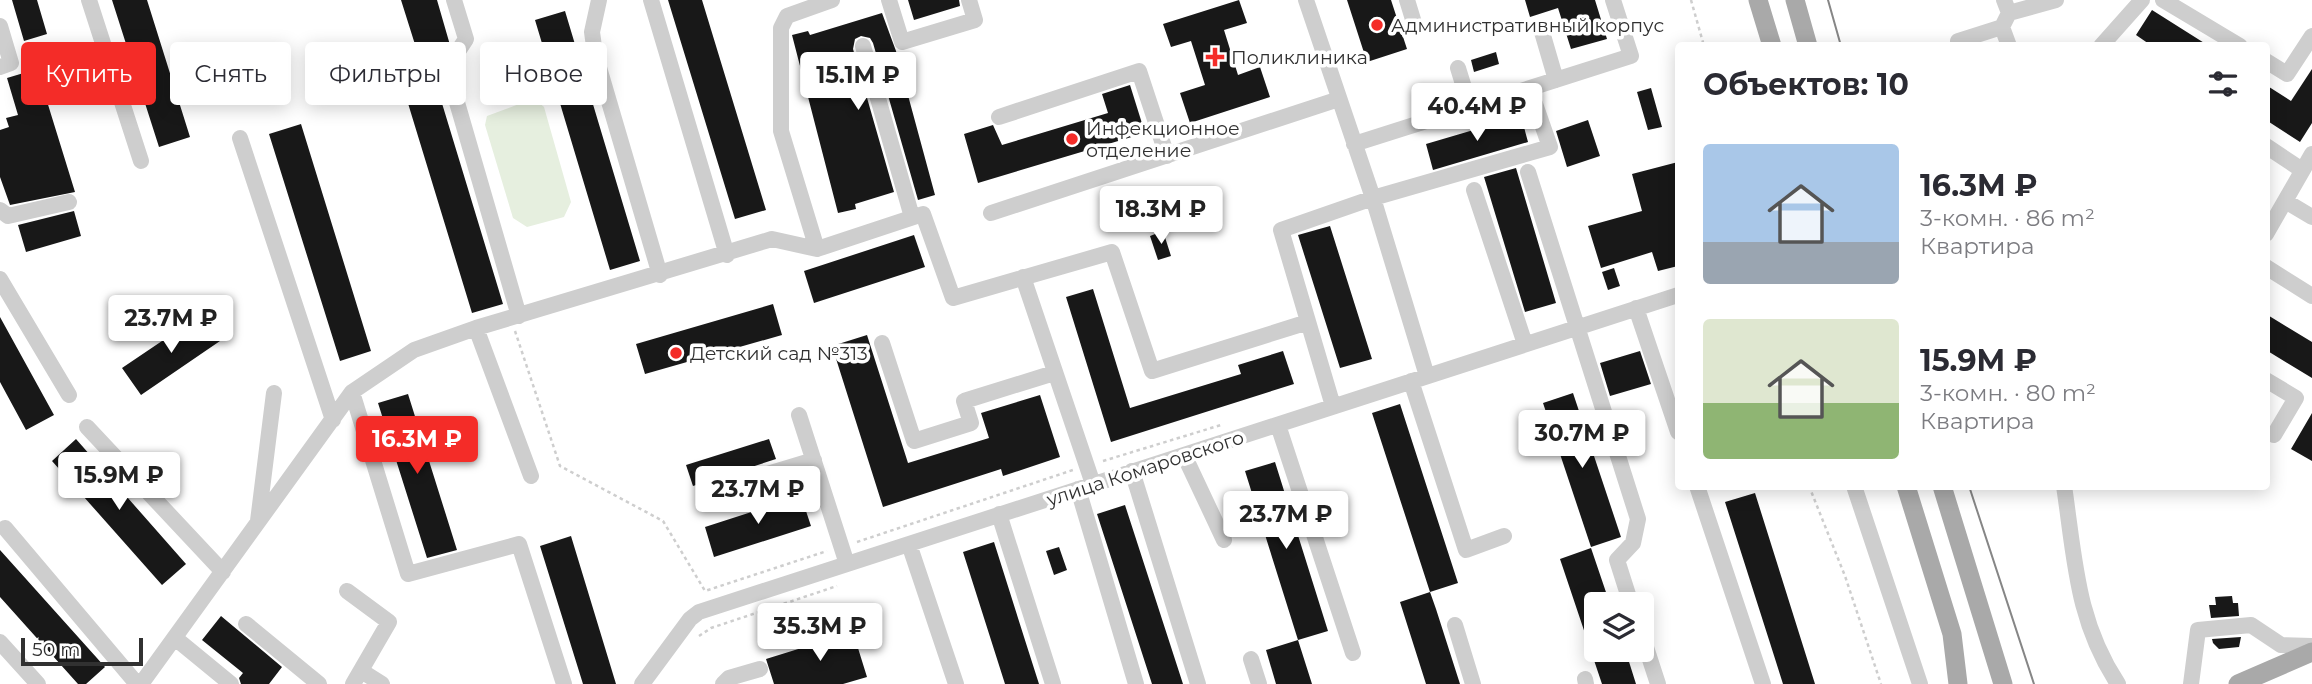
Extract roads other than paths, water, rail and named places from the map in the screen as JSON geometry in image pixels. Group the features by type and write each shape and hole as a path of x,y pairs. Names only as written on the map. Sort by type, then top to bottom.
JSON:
{"main road":[{"path":"1758,0 1771,42"},
{"path":"1795,0 1807,42"},
{"path":"1907,490 1952,634 1958,684"},
{"path":"1943,490 2003,684"},
{"path":"2238,684 2312,652"}],"street":[{"path":"89,0 141,161"},
{"path":"454,0 466,39 447,68 515,317"},
{"path":"599,0 592,32 595,54 660,275"},
{"path":"651,0 727,255"},
{"path":"817,249 780,131 781,28 787,16 832,0"},
{"path":"889,0 902,42 975,20 969,0"},
{"path":"1306,0 1373,198 1466,550 1504,536"},
{"path":"1407,0 1415,26"},
{"path":"1354,144 1631,56 1613,0"},
{"path":"1958,42 2005,13 2056,0"},
{"path":"2110,42 2142,0"},
{"path":"2163,0 2233,42"},
{"path":"2005,13 2009,42"},
{"path":"0,26 11,63 0,67"},
{"path":"1542,32 1556,80"},
{"path":"2270,63 2287,74 2312,36"},
{"path":"863,46 912,217"},
{"path":"1458,68 1470,107"},
{"path":"999,117 1139,71 1167,156"},
{"path":"991,213 1339,99"},
{"path":"1333,406 1282,230 1373,198 1550,147 1535,104"},
{"path":"240,138 333,420"},
{"path":"2270,149 2302,170"},
{"path":"2270,228 2312,155"},
{"path":"1528,172 1638,519 1633,543 1617,560 1627,592"},
{"path":"1474,190 1525,344"},
{"path":"0,211 8,216 69,202"},
{"path":"2287,202 2312,217"},
{"path":"5,528 139,684 352,392 414,350 476,328 727,255 772,239 817,249 923,214 953,298 1112,251 1152,371 1308,322"},
{"path":"2270,270 2312,296"},
{"path":"1023,277 1088,465 1086,486 1136,684"},
{"path":"0,279 69,394"},
{"name":"улица Комаровского","path":"650,681 690,619 699,612 1675,296"},
{"path":"1636,308 1675,423"},
{"path":"476,328 531,476"},
{"path":"882,343 914,441 971,423 964,401 1054,373"},
{"path":"2270,382 2296,398 2274,435"},
{"path":"352,392 408,574 519,544 564,684"},
{"path":"258,523 274,393"},
{"path":"799,415 847,564"},
{"path":"1278,425 1353,653"},
{"path":"87,427 223,572"},
{"path":"1184,455 1224,540"},
{"path":"704,493 814,460"},
{"path":"1132,471 1198,684"},
{"path":"1697,490 1763,684"},
{"path":"1855,490 1920,684"},
{"path":"2065,490 2080,605 2100,657 2118,684"},
{"path":"999,514 1053,684"},
{"path":"909,544 956,684"},
{"path":"347,591 389,622 358,678 382,684"},
{"path":"246,624 319,684"},
{"path":"1455,625 1473,684"},
{"path":"2191,684 2199,630 2251,625 2281,645 2312,646"},
{"path":"175,638 230,684"},
{"path":"0,642 38,684"},
{"path":"1251,659 1259,684"},
{"path":"1651,662 1658,684"},
{"path":"723,684 729,678 760,669"}],"tram line":[{"path":"1828,0 1840,42"},
{"path":"1970,490 2034,684"}],"place":[{"name":"Административный корпус","path":"1377,25"},
{"name":"Поликлиника","path":"1215,57"},
{"name":"Инфекционное отделение","path":"1072,139"},
{"name":"Детский сад №313","path":"676,353"}]}
